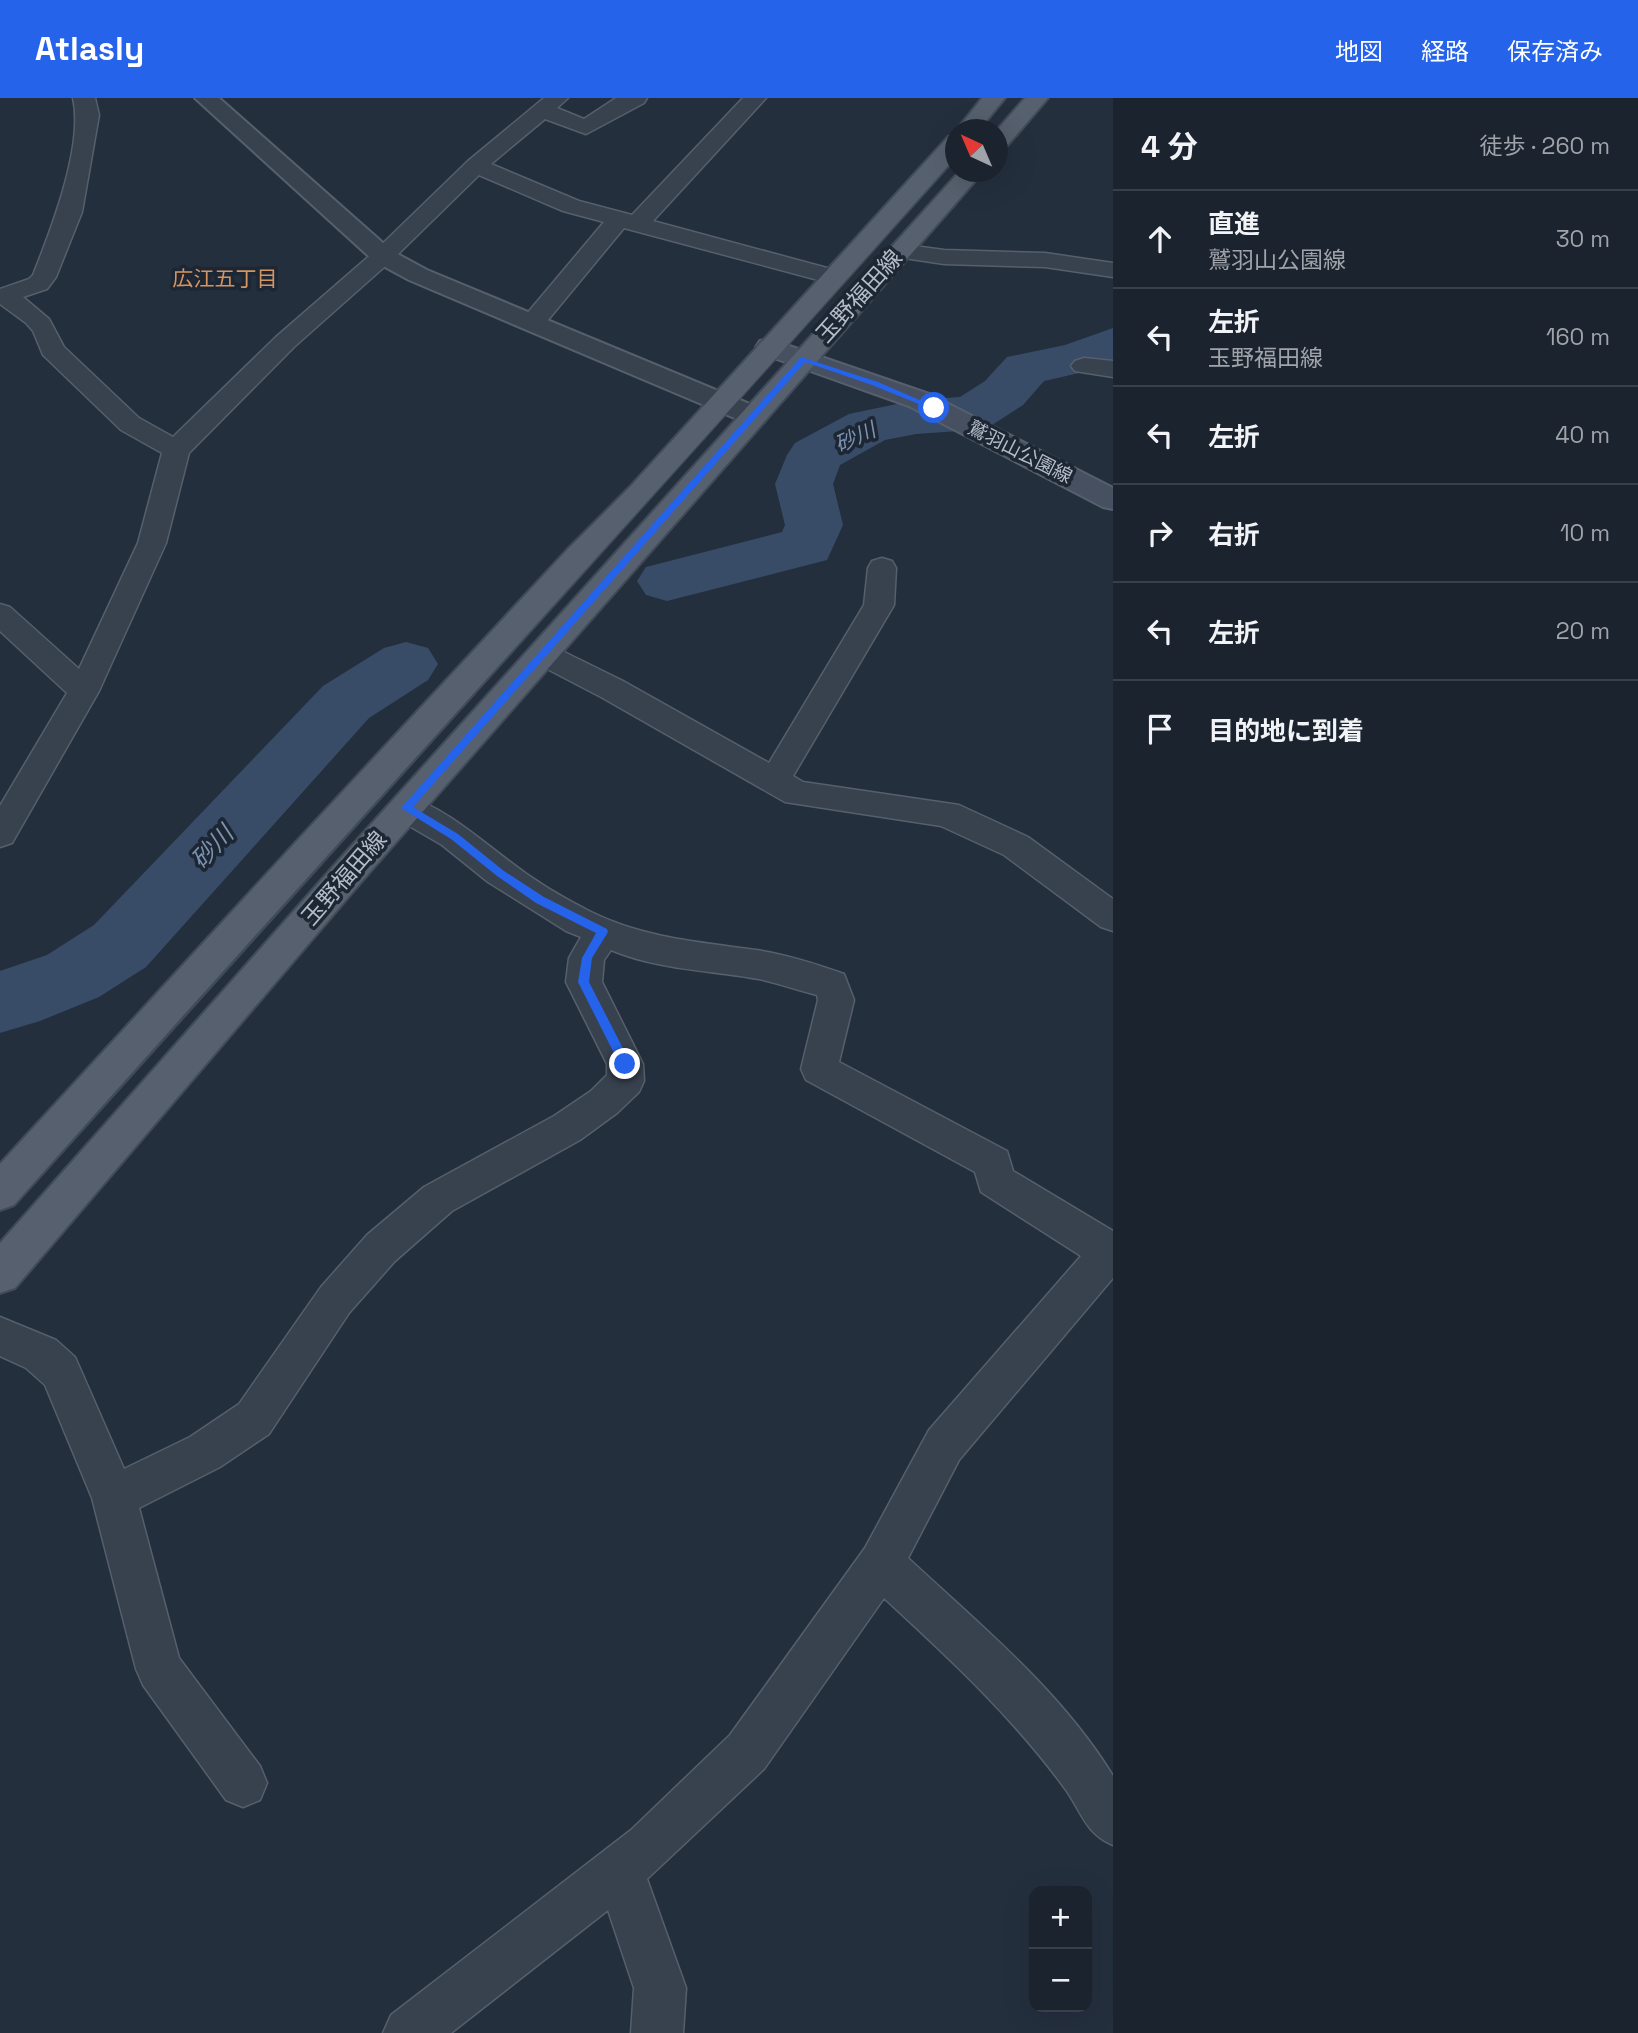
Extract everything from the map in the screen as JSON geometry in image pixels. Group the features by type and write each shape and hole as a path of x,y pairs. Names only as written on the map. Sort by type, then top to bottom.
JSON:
{"main road":[{"path":"976,119 994,98"},
{"path":"1008,131 1037,98"},
{"name":"玉野福田線","path":"0,1192 307,852 578,557 639,495 720,401 945,154"},
{"name":"玉野福田線","path":"0,1274 406,808 962,182"},
{"name":"鷲羽山公園線","path":"769,347 875,383 934,408 1113,500"}],"street":[{"path":"3,296 37,284 49,264 70,212 88,115 84,98"},
{"path":"205,98 383,256 418,275 534,321 754,416"},
{"path":"0,834 84,691 152,543 176,450 285,342 383,256 476,166 549,104 586,127 626,101 636,98"},
{"path":"534,321 627,222 755,98"},
{"path":"476,166 571,206 833,277"},
{"path":"900,251 944,257 1045,260 1113,270"},
{"path":"3,296 43,324 48,332 52,350 130,424 176,450"},
{"path":"1083,366 1113,369"},
{"path":"774,781 879,605 882,568"},
{"path":"0,614 84,691"},
{"path":"543,654 612,689 796,793 947,814 1016,846 1113,917"},
{"path":"406,808 454,836 500,873 540,900 603,932 638,946 696,958 760,965 831,984 836,1000 819,1069 993,1163 995,1180 1111,1251 944,1445 881,1564 747,1752 648,1847 409,2033"},
{"path":"114,1497 205,1452 254,1419 335,1300 381,1248 438,1199 567,1128 604,1102 626,1081 625,1064 584,982 587,958 603,932"},
{"path":"0,1336 41,1354 60,1371 114,1497 159,1669 243,1783"},
{"path":"881,1564 1025,1699 1097,1791 1113,1821"},
{"path":"619,1869 660,1988 657,2033"}],"waterway":[{"name":"砂川","path":"667,581 806,546 814,525 804,484 815,455 869,426 916,417 973,413 1004,393 1026,368 1078,358 1113,344"},
{"name":"砂川","path":"0,1002 73,976 120,946 346,702 406,664"}],"district":[{"name":"広江五丁目","path":"225,278"}],"route":[{"path":"625,1064 584,982 587,958 603,932 540,900 500,873 454,836 406,808 804,359 875,383 934,408"}]}
